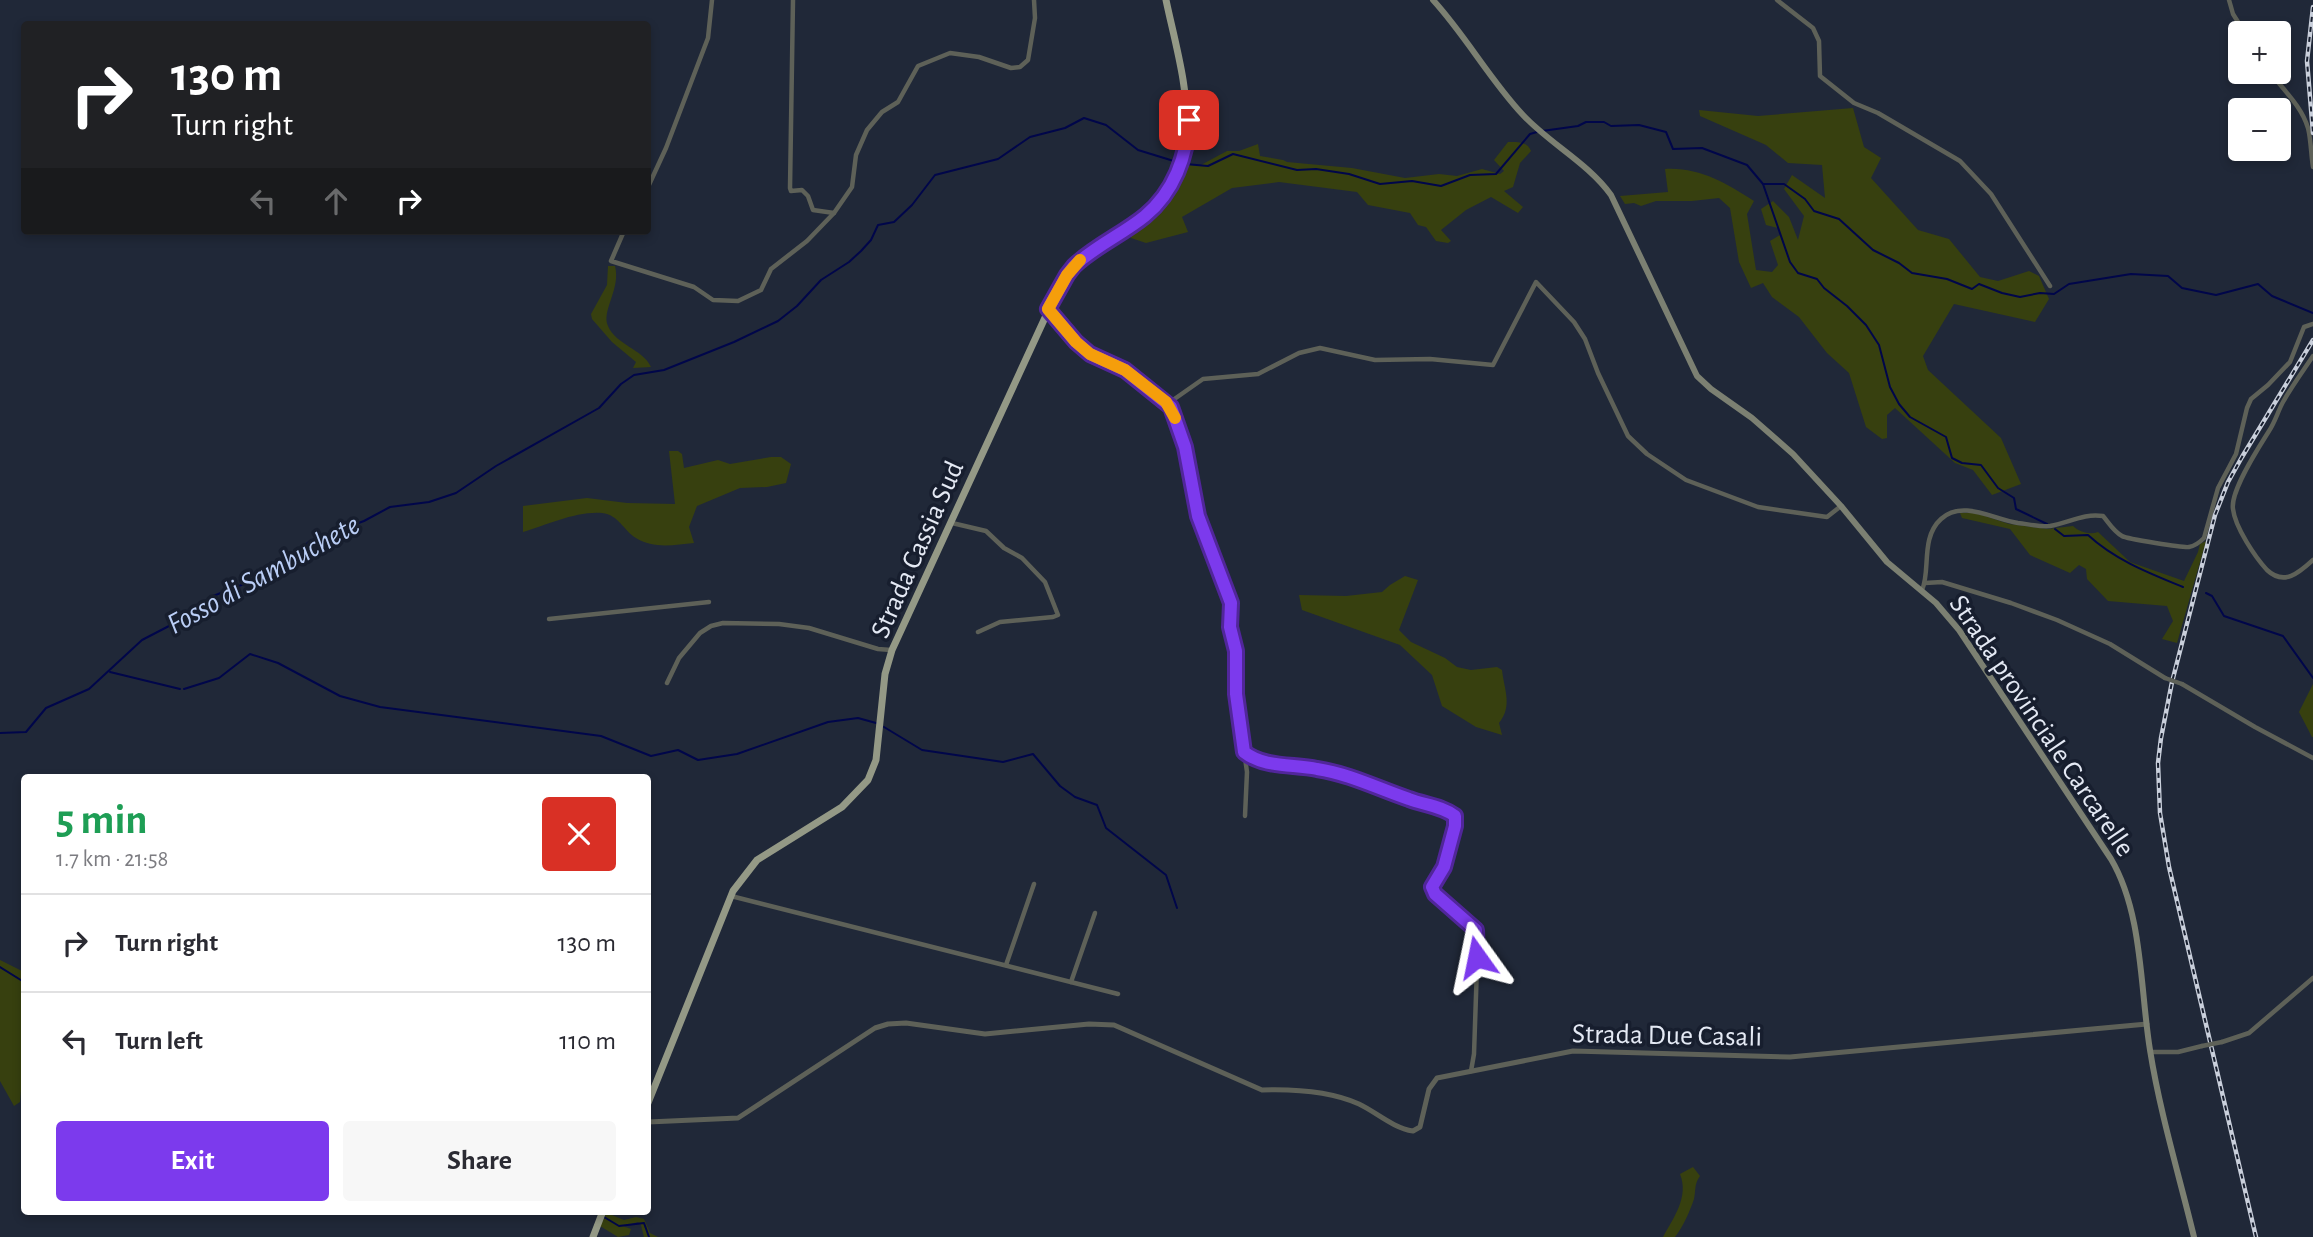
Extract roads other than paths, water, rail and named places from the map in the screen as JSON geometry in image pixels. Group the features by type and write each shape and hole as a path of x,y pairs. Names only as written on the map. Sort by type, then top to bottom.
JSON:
{"main road":[{"name":"Strada Cassia Sud","path":"651,1096 731,896 740,880 757,860 842,807 868,780 876,760 885,674 892,650 1048,309 1067,275 1074,266 1154,207 1170,186 1181,163 1188,134 1188,109 1166,0"},
{"name":"Strada provinciale Carcarelle","path":"1433,0 1455,24 1519,111 1597,180 1615,202 1697,376 1793,454 1887,562 1924,587 1959,630 2119,874 2132,909 2150,1052 2194,1237"},
{"path":"593,1237 602,1215"}],"street":[{"path":"651,180 708,38 712,0"},
{"path":"793,0 790,188 791,191 802,191 808,196 813,210 834,213"},
{"path":"622,235 611,261 694,286 713,300 738,301 761,290 771,270 807,241 834,213 852,187 856,155 867,130 882,112 898,102 918,66 950,53 967,54 1011,68 1020,67 1028,60 1035,18 1034,0"},
{"path":"1777,0 1813,28 1819,41 1820,76 1854,103 1878,113 1960,161 1991,194 2049,286"},
{"path":"2229,0 2237,21"},
{"path":"2280,84 2291,97 2308,128 2313,167"},
{"path":"1166,401 1173,400 1203,379 1258,374 1299,353 1320,348 1383,360 1430,359 1493,365 1536,282 1585,339 1628,436 1647,454 1686,480 1758,507 1827,517 1841,506"},
{"path":"1048,309 1090,354 1125,370 1171,407 1185,447 1198,516 1231,603 1230,627 1236,651 1236,694 1247,779 1245,816"},
{"path":"2313,324 2304,327 2290,362 2268,386 2251,399 2235,454 2218,488 2204,538 2197,544 2190,547 2178,546 2126,538 2115,531 2103,516 2080,517 2047,527 2011,522 1976,512 1953,512 1941,519 1934,528 1925,563 1924,587 1942,582 2011,603 2110,644 2165,678 2182,684 2313,758"},
{"path":"2313,356 2284,400 2243,476 2232,509 2249,547 2277,577 2288,578 2298,574 2313,560"},
{"path":"951,522 986,531 1004,548 1022,558 1045,582 1058,615 1000,622 978,632"},
{"path":"549,619 709,602"},
{"path":"667,683 679,658 700,633 723,623 779,624 808,628 878,649 892,650"},
{"path":"1244,752 1253,759 1320,769 1361,780 1410,800 1433,805 1455,816 1455,826 1444,867 1432,887 1435,894 1476,930 1478,937 1471,1072"},
{"path":"1006,965 1034,884"},
{"path":"731,896 1118,993"},
{"path":"1071,982 1095,913"},
{"path":"2150,1052 2178,1052 2249,1033 2313,978"},
{"name":"Strada Due Casali","path":"651,1122 738,1118 875,1028 888,1024 930,1026 985,1034 1089,1024 1115,1025 1262,1090 1286,1089 1355,1102 1395,1125 1413,1131 1420,1126 1432,1083 1445,1075 1573,1051 1790,1057 2147,1024"}],"waterway":[{"name":"Fosso di Sambuchete","path":"0,733 26,732 46,708 89,689 142,640 169,626 213,596 270,574 310,541 364,521 390,507 429,502 456,493 496,466 599,408 621,384 634,375 664,370 778,321 797,306 821,280 861,251 871,240 878,225 894,222 912,205 935,175 998,159 1030,137 1065,128 1084,118 1106,125 1138,150 1177,162"},
{"name":"Fosso di Sambuchete","path":"1542,131 1578,126 1586,122 1604,122 1611,126 1639,125 1666,132 1673,149 1702,148 1747,165 1763,184 1784,184 1805,199 1814,211 1839,219 1873,250 1912,273 1947,279 1972,289 1979,284 2020,297 2040,293 2054,294 2069,284 2131,274 2168,276 2182,288 2216,295 2258,284 2272,296 2313,313"},
{"name":"Fosso di Sambuchete","path":"1185,164 1208,166 1233,154 1297,170 1316,169 1349,174 1380,184 1412,181 1441,186 1470,175 1496,174 1530,134 1537,132"},
{"path":"1763,184 1790,262 1798,273 1817,279 1866,325 1879,345 1890,387 1899,404 1910,417 1946,437 1952,458 1962,463 1981,465 1998,488 2014,498 2016,509 2047,524"},
{"path":"2055,529 2064,536 2088,535 2121,559 2183,587"},
{"path":"2206,593 2212,596 2224,616 2283,636 2313,678"},
{"path":"184,689 219,678 250,654 278,663 340,696 380,707 601,736 651,756 678,750 698,760 737,754 828,722 858,718 876,723"},
{"path":"110,672 180,689"},
{"path":"884,727 922,750 1003,762 1033,754 1060,786 1075,797 1097,805 1106,828 1166,875 1177,908"},
{"path":"0,967 21,980"},
{"path":"604,1217 619,1226 644,1223 649,1237"}],"railway":[{"path":"2313,7 2307,61 2313,133"},
{"path":"2256,1237 2169,867 2160,813 2158,763 2172,682 2215,515 2228,482 2313,340"}]}
